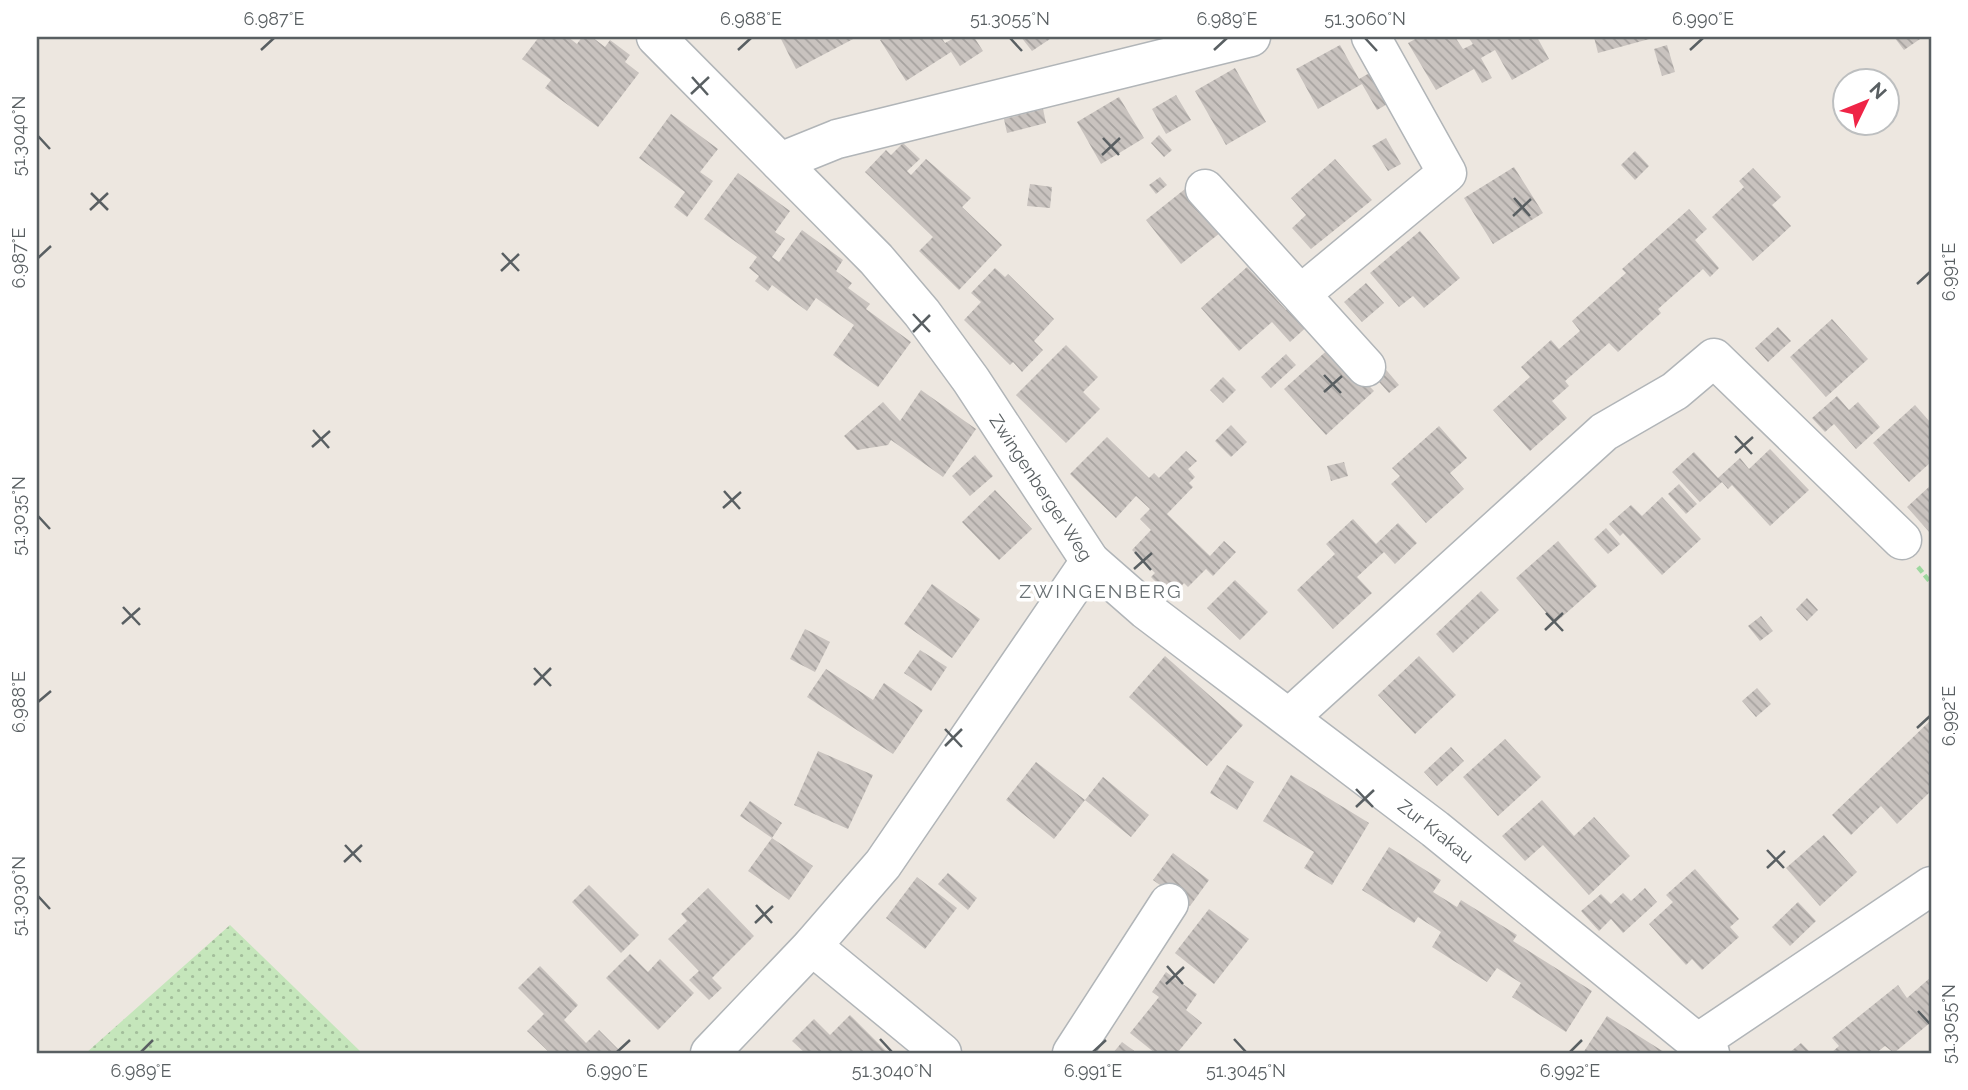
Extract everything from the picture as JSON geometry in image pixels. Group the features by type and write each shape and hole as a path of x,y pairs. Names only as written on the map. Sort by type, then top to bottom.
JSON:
{"street":[{"name":"Zwingenberger Weg","path":"656,37 876,259 922,313 971,380 1090,561 883,864 812,946 710,1053"},
{"path":"780,162 837,139 1251,37"},
{"path":"1301,294 1447,173 1371,37"},
{"path":"1205,189 1366,367"},
{"path":"1290,717 1604,432 1675,391 1714,358 1902,540"},
{"name":"Zur Krakau","path":"1090,561 1146,610 1290,717 1529,903 1703,1049"},
{"path":"1703,1049 1931,886"},
{"path":"1072,1053 1169,903"},
{"path":"812,946 942,1053"}],"green space":[{"path":"230,925 362,1053 86,1053"}],"building":[{"path":"539,37 568,37 577,44 582,37 592,37 605,47 610,40 630,55 625,62 639,73 598,127 545,88 551,80 522,59"},
{"path":"780,37 857,37 796,69"},
{"path":"884,37 941,37 945,43 956,37 974,37 983,51 960,66 951,52 906,81 880,40"},
{"path":"1021,37 1053,37 1032,51"},
{"path":"1419,37 1455,37 1463,49 1473,44 1468,37 1537,37 1549,59 1512,80 1495,50 1481,58 1492,78 1482,83 1474,69 1436,90 1408,43"},
{"path":"1594,37 1653,37 1653,38 1598,53"},
{"path":"1894,37 1923,37 1904,50"},
{"path":"1340,45 1359,79 1373,71 1391,102 1377,110 1362,84 1318,109 1296,69"},
{"path":"1667,45 1675,72 1662,76 1654,49"},
{"path":"1235,68 1266,122 1226,145 1195,91"},
{"path":"1176,95 1191,120 1166,134 1152,109"},
{"path":"1119,97 1144,138 1101,164 1077,122"},
{"path":"1043,109 1046,123 1007,133 1004,119"},
{"path":"671,114 718,149 700,172 713,181 687,217 674,207 685,192 639,158"},
{"path":"1159,135 1172,150 1164,157 1151,143"},
{"path":"1386,138 1401,164 1388,171 1372,146"},
{"path":"903,143 920,159 907,171 911,175 926,159 971,198 962,207 1002,245 959,290 919,251 933,237 865,172 886,150 891,155"},
{"path":"1635,151 1649,166 1635,180 1621,165"},
{"path":"1335,159 1372,200 1311,249 1292,228 1306,215 1291,198"},
{"path":"1514,167 1543,213 1493,244 1464,198"},
{"path":"1753,168 1781,197 1772,205 1791,226 1753,261 1712,217 1744,187 1739,181"},
{"path":"738,173 790,211 775,232 785,239 772,257 779,262 802,230 843,260 836,271 852,283 848,288 870,304 866,309 911,342 878,387 833,355 854,325 816,298 807,311 772,285 768,291 755,281 759,276 749,268 757,257 704,219"},
{"path":"1160,177 1167,185 1156,194 1149,185"},
{"path":"1030,184 1052,187 1050,208 1027,206"},
{"path":"1190,185 1225,229 1181,264 1146,220"},
{"path":"1689,209 1707,229 1695,240 1719,268 1710,277 1703,269 1658,309 1661,313 1618,352 1609,343 1565,381 1569,386 1552,401 1567,418 1530,451 1493,410 1530,377 1521,367 1551,340 1559,349 1580,331 1572,321 1626,273 1622,269"},
{"path":"1420,231 1460,278 1424,308 1413,296 1399,307 1370,273"},
{"path":"1247,267 1286,310 1293,303 1311,323 1290,342 1272,322 1239,351 1201,308"},
{"path":"995,268 1005,277 1008,274 1054,319 1034,341 1043,350 1022,372 1013,362 1010,365 964,320 981,302 971,293"},
{"path":"1366,283 1384,303 1362,322 1344,302"},
{"path":"1832,319 1868,359 1826,397 1790,357"},
{"path":"1778,327 1791,341 1768,362 1755,348"},
{"path":"1066,345 1098,377 1083,392 1100,409 1066,443 1016,395"},
{"path":"1332,346 1374,391 1326,435 1284,389"},
{"path":"1286,354 1296,365 1271,388 1261,377"},
{"path":"1382,365 1399,385 1389,393 1372,374"},
{"path":"1223,377 1236,390 1223,403 1210,390"},
{"path":"921,390 976,429 943,477 891,440 888,445 857,450 844,436 883,402 900,421"},
{"path":"1837,396 1849,410 1858,402 1880,427 1856,449 1834,424 1825,432 1812,418"},
{"path":"1915,405 1931,423 1931,462 1909,482 1873,443"},
{"path":"1231,425 1247,442 1231,457 1215,441"},
{"path":"1439,426 1467,458 1450,473 1464,489 1426,523 1391,484 1400,476 1392,468"},
{"path":"1107,437 1149,478 1154,473 1159,478 1186,451 1197,461 1188,469 1195,477 1189,483 1193,487 1167,514 1210,556 1224,541 1236,552 1213,576 1206,569 1188,587 1184,583 1175,593 1165,583 1161,587 1151,577 1155,573 1132,550 1151,530 1140,519 1150,509 1136,496 1116,518 1070,474"},
{"path":"1770,449 1809,490 1770,526 1732,485 1728,489 1722,482 1700,502 1672,472 1694,452 1718,478 1740,458 1749,469"},
{"path":"975,455 993,476 970,496 952,476"},
{"path":"1344,462 1348,476 1331,481 1327,466"},
{"path":"1679,484 1697,504 1686,514 1668,494"},
{"path":"1931,485 1931,534 1907,507"},
{"path":"995,490 1032,529 999,560 962,522"},
{"path":"1662,497 1701,539 1662,575 1623,533 1620,536 1609,524 1631,505 1642,516"},
{"path":"1353,519 1376,544 1398,523 1417,543 1395,564 1384,552 1357,577 1372,593 1333,629 1297,590 1335,554 1326,544"},
{"path":"1606,528 1620,544 1608,554 1594,539"},
{"path":"1558,541 1597,586 1555,623 1516,578"},
{"path":"1235,580 1268,612 1240,640 1207,608"},
{"path":"932,584 980,619 952,658 904,624"},
{"path":"1481,591 1499,610 1453,653 1436,634"},
{"path":"1807,598 1818,610 1807,621 1796,609"},
{"path":"1761,616 1773,631 1760,641 1748,626"},
{"path":"805,629 830,642 815,672 790,659"},
{"path":"920,650 947,667 931,691 904,673"},
{"path":"1165,656 1243,725 1207,766 1129,697"},
{"path":"1419,656 1456,695 1415,734 1378,695"},
{"path":"826,669 873,700 884,683 923,710 893,754 807,697"},
{"path":"1757,688 1771,704 1756,717 1742,701"},
{"path":"1931,720 1931,791 1897,824 1881,806 1851,835 1832,815"},
{"path":"1505,739 1541,777 1498,816 1463,777"},
{"path":"1451,747 1464,761 1437,786 1424,772"},
{"path":"818,751 873,775 848,829 794,805"},
{"path":"1036,762 1085,800 1054,839 1006,800"},
{"path":"1227,765 1254,782 1237,810 1210,793"},
{"path":"1291,775 1369,823 1332,885 1304,868 1314,852 1263,821"},
{"path":"1103,777 1149,815 1131,837 1085,800"},
{"path":"1542,800 1574,836 1594,817 1630,856 1589,895 1543,845 1525,861 1502,836"},
{"path":"750,801 782,823 772,838 740,816"},
{"path":"1824,835 1857,872 1820,906 1786,868"},
{"path":"772,838 813,866 789,900 748,871"},
{"path":"1389,847 1441,880 1433,892 1457,907 1461,900 1517,935 1513,941 1592,991 1566,1032 1512,997 1521,983 1497,968 1487,982 1432,947 1441,932 1418,917 1414,923 1362,890"},
{"path":"1173,853 1209,880 1190,906 1153,880"},
{"path":"1695,869 1739,919 1730,927 1739,937 1702,970 1692,959 1686,965 1649,924 1673,902 1666,895"},
{"path":"948,873 977,898 968,910 938,884"},
{"path":"917,877 957,908 925,949 886,918"},
{"path":"589,885 639,935 621,953 572,902"},
{"path":"708,888 754,936 712,978 722,988 709,1000 689,980 699,971 668,939 687,921 681,914"},
{"path":"1645,888 1657,902 1623,933 1611,919 1599,931 1581,911 1601,894 1611,904 1623,893 1631,901"},
{"path":"1798,902 1816,921 1790,946 1772,927"},
{"path":"1209,909 1249,939 1214,984 1175,953"},
{"path":"630,954 648,972 660,959 694,993 658,1030 606,978"},
{"path":"540,966 578,1005 564,1020 586,1043 599,1030 622,1053 550,1053 527,1031 544,1014 518,988"},
{"path":"1166,972 1197,994 1186,1010 1202,1023 1177,1053 1155,1053 1130,1033 1159,997 1152,992"},
{"path":"1931,977 1931,1022 1894,1053 1885,1046 1876,1053 1831,1053 1839,1046 1832,1038 1898,985 1907,998"},
{"path":"850,1015 888,1053 805,1053 792,1041 814,1019 830,1035"},
{"path":"1607,1016 1664,1052 1583,1053"},
{"path":"1122,1042 1137,1053 1113,1053"},
{"path":"1801,1043 1811,1053 1789,1053"}],"district":[{"name":"ZWINGENBERG","path":"1101,591"}]}
